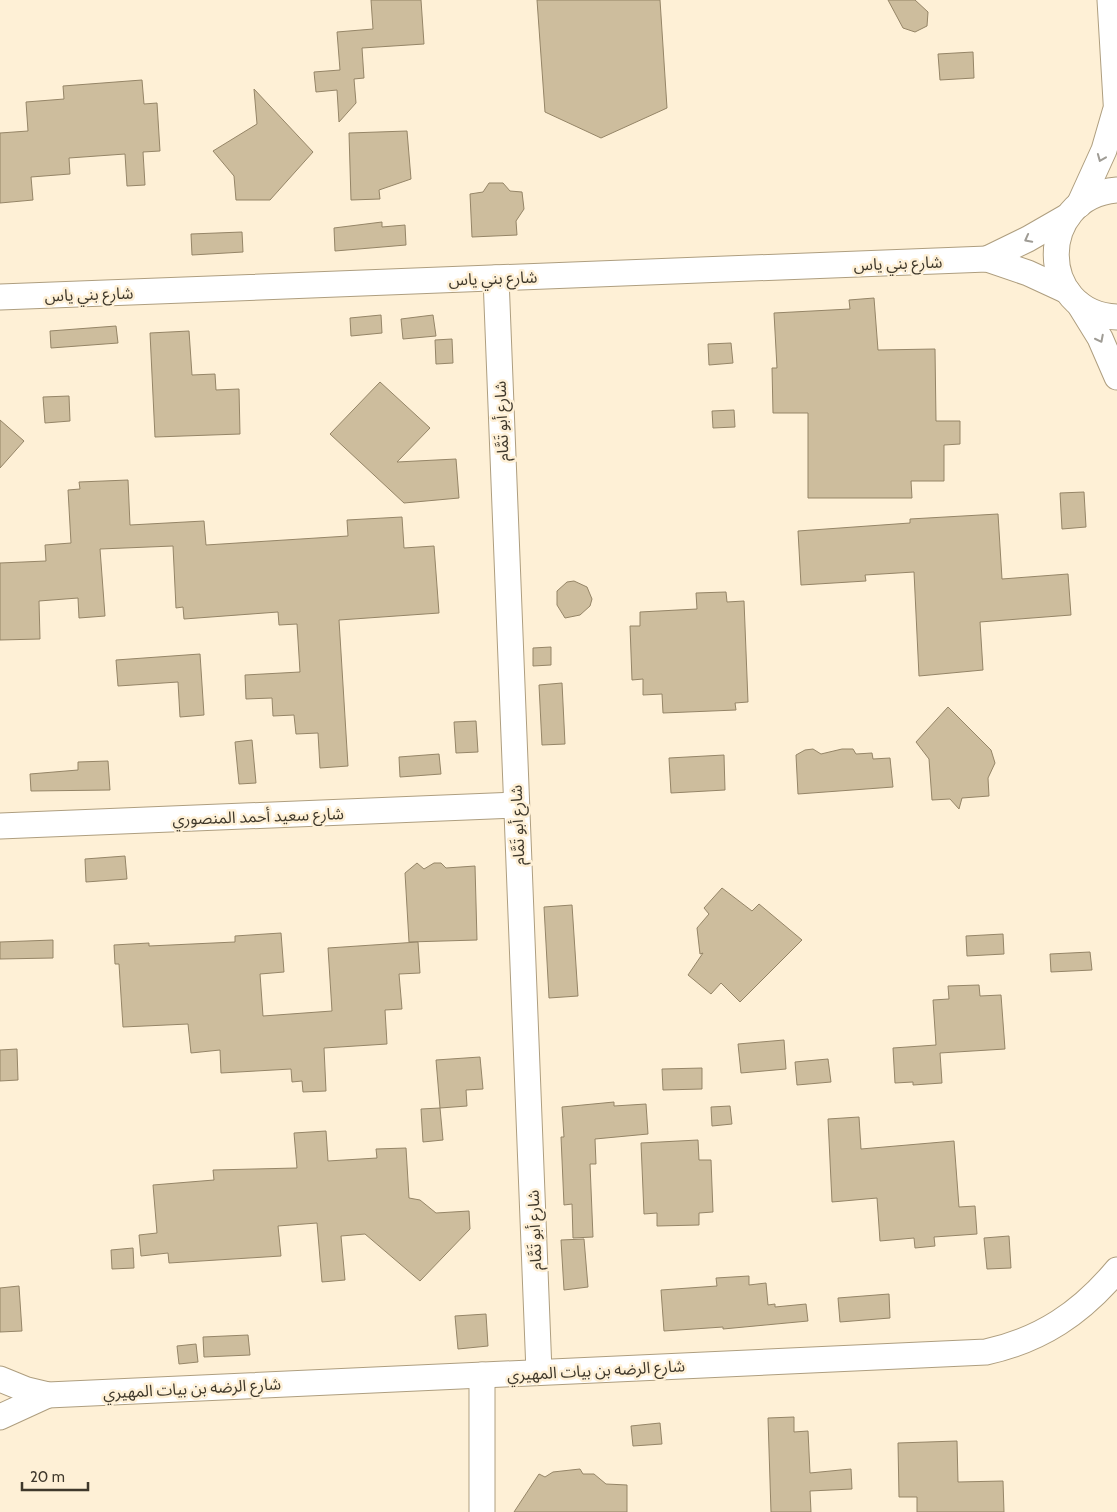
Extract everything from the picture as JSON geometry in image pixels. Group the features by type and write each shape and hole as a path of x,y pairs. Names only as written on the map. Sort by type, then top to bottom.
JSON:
{"street":[{"path":"1110,0 1116,115 1104,150 1073,210 1060,230 1056,246 1056,262 1060,277 1100,338 1117,377"},
{"name":"شارع بني ياس","path":"987,259 1028,239 1092,196 1117,190"},
{"name":"شارع بني ياس","path":"0,297 987,259 1028,273 1073,297 1093,312 1117,317"},
{"name":"شارع أبو تَمَّام","path":"496,278 539,1372"},
{"name":"شارع سعيد أحمد المنصوري","path":"0,826 516,805"},
{"name":"شارع الرضه بن بيات المهيري","path":"0,1379 27,1390 48,1394 986,1352 1011,1347 1059,1324 1094,1296 1117,1270"},
{"path":"482,1375 482,1512"},
{"name":"شارع الرضه بن بيات المهيري","path":"0,1417 48,1394"}],"building":[{"path":"371,0 421,0 424,44 362,48 364,78 354,79 356,103 339,122 337,90 316,92 314,72 340,70 337,32 373,29"},
{"path":"537,0 660,0 667,108 601,138 545,112"},
{"path":"888,0 915,0 928,12 927,26 915,32 903,28"},
{"path":"973,52 974,78 940,80 938,54"},
{"path":"142,80 144,104 157,103 160,151 143,152 145,185 127,186 125,154 69,158 70,174 31,177 33,200 0,203 0,133 28,131 26,102 64,99 63,86"},
{"path":"254,89 313,152 270,200 236,200 234,176 213,151 257,124"},
{"path":"407,131 411,179 379,190 380,199 351,200 349,133"},
{"path":"489,183 503,183 510,191 522,192 524,209 516,221 517,235 472,237 470,194 483,192"},
{"path":"382,222 382,227 405,225 406,245 335,251 334,228"},
{"path":"242,232 243,252 192,255 191,234"},
{"path":"874,298 878,350 935,349 936,421 960,421 960,444 944,445 944,481 911,481 912,498 808,498 808,413 773,413 772,368 777,368 774,313 850,309 849,300"},
{"path":"381,315 382,333 351,336 350,318"},
{"path":"433,315 436,336 403,339 401,319"},
{"path":"116,326 118,343 51,348 50,331"},
{"path":"189,331 192,375 215,374 216,390 239,389 240,434 155,437 150,333"},
{"path":"452,339 453,363 436,364 435,340"},
{"path":"731,343 733,363 709,365 708,344"},
{"path":"380,382 430,428 397,462 456,459 459,498 404,503 330,434"},
{"path":"69,396 70,421 45,423 43,397"},
{"path":"734,410 735,427 713,428 712,411"},
{"path":"0,420 24,441 0,468"},
{"path":"128,480 130,525 204,521 206,545 348,536 347,520 402,517 404,548 434,546 439,613 339,620 348,766 320,768 318,733 296,734 294,715 273,716 272,698 246,699 245,675 300,672 297,624 279,625 278,612 184,619 183,607 176,608 173,546 100,549 105,616 79,618 78,598 39,601 40,639 0,640 0,563 46,561 45,545 71,543 68,490 80,489 79,482"},
{"path":"1084,492 1086,527 1062,529 1060,493"},
{"path":"998,514 1002,579 1068,574 1071,615 980,622 983,670 919,676 914,572 865,575 866,581 801,585 798,531 910,523 910,519"},
{"path":"574,581 587,587 592,599 590,606 580,615 565,618 557,605 557,591 567,582"},
{"path":"726,592 727,602 744,601 748,702 735,703 736,710 663,713 662,694 643,695 643,679 632,680 630,626 640,626 640,612 697,609 696,593"},
{"path":"551,647 551,665 533,666 533,648"},
{"path":"200,654 204,715 180,717 178,682 118,686 116,660"},
{"path":"562,683 565,744 542,745 539,685"},
{"path":"948,707 991,750 995,763 988,778 989,796 962,798 959,809 950,799 932,800 929,759 916,742"},
{"path":"476,721 478,752 456,753 454,722"},
{"path":"252,740 256,783 239,784 235,742"},
{"path":"813,749 821,754 842,749 853,749 856,754 872,753 873,759 890,758 893,787 798,794 796,755 805,750"},
{"path":"439,754 441,774 400,777 399,757"},
{"path":"724,755 725,790 671,793 669,758"},
{"path":"108,761 110,790 31,791 30,774 78,770 78,762"},
{"path":"125,856 127,879 86,882 85,859"},
{"path":"417,863 424,869 434,863 441,863 446,868 475,866 477,940 409,942 405,873"},
{"path":"722,888 752,911 759,904 802,940 740,1002 721,983 711,994 688,975 703,953 700,954 697,928 709,914 704,908"},
{"path":"572,905 578,996 549,998 544,907"},
{"path":"281,933 284,972 260,974 263,1016 332,1011 328,948 418,942 420,973 399,974 402,1009 385,1010 387,1044 324,1048 326,1091 303,1092 302,1081 292,1082 291,1069 221,1073 220,1050 191,1053 188,1024 123,1027 119,964 115,964 114,945 149,943 149,946 235,942 235,936"},
{"path":"1003,934 1004,954 967,956 966,936"},
{"path":"53,940 53,958 0,959 0,942"},
{"path":"1090,952 1092,970 1051,972 1050,954"},
{"path":"979,985 980,996 1001,995 1005,1049 940,1053 942,1083 913,1085 913,1082 895,1083 893,1048 936,1045 933,1000 949,999 948,986"},
{"path":"784,1040 786,1069 741,1073 738,1044"},
{"path":"17,1049 18,1080 0,1081 0,1050"},
{"path":"480,1057 483,1089 466,1090 467,1106 440,1108 436,1060"},
{"path":"828,1059 831,1082 797,1085 795,1062"},
{"path":"702,1068 702,1089 663,1090 662,1069"},
{"path":"614,1102 614,1106 646,1104 648,1134 595,1139 596,1164 590,1164 593,1237 573,1238 572,1204 564,1205 561,1137 564,1137 562,1107"},
{"path":"730,1106 732,1124 712,1126 711,1107"},
{"path":"440,1108 443,1140 423,1142 421,1109"},
{"path":"859,1117 861,1149 954,1141 959,1207 975,1206 977,1234 934,1237 935,1246 915,1248 914,1238 880,1241 877,1198 832,1202 828,1119"},
{"path":"326,1131 328,1161 377,1158 376,1149 406,1148 409,1198 420,1200 436,1213 469,1211 470,1229 420,1281 365,1234 341,1236 345,1280 322,1282 317,1223 278,1226 281,1256 169,1263 168,1253 141,1256 139,1235 157,1233 153,1185 214,1180 213,1170 297,1168 294,1133"},
{"path":"698,1140 699,1160 711,1160 713,1212 699,1213 699,1225 657,1226 657,1213 644,1214 641,1143"},
{"path":"1009,1236 1011,1268 987,1269 984,1238"},
{"path":"584,1239 588,1287 564,1290 561,1240"},
{"path":"133,1248 134,1268 112,1269 111,1250"},
{"path":"749,1276 749,1285 766,1283 768,1305 775,1304 775,1307 806,1304 808,1321 723,1329 723,1327 664,1331 661,1290 717,1286 716,1278"},
{"path":"19,1286 22,1331 0,1332 0,1288"},
{"path":"889,1294 890,1318 840,1322 838,1298"},
{"path":"486,1314 488,1346 458,1349 455,1316"},
{"path":"248,1335 250,1355 204,1357 203,1337"},
{"path":"196,1344 198,1362 179,1364 177,1346"},
{"path":"794,1417 794,1432 808,1431 810,1473 851,1469 852,1489 810,1491 811,1512 771,1512 768,1418"},
{"path":"660,1423 662,1444 633,1446 631,1426"},
{"path":"957,1441 958,1482 1003,1481 1004,1512 917,1512 917,1497 899,1497 898,1443"},
{"path":"580,1469 583,1474 594,1474 606,1484 627,1485 627,1512 514,1512 539,1474 545,1477 553,1472"}]}
